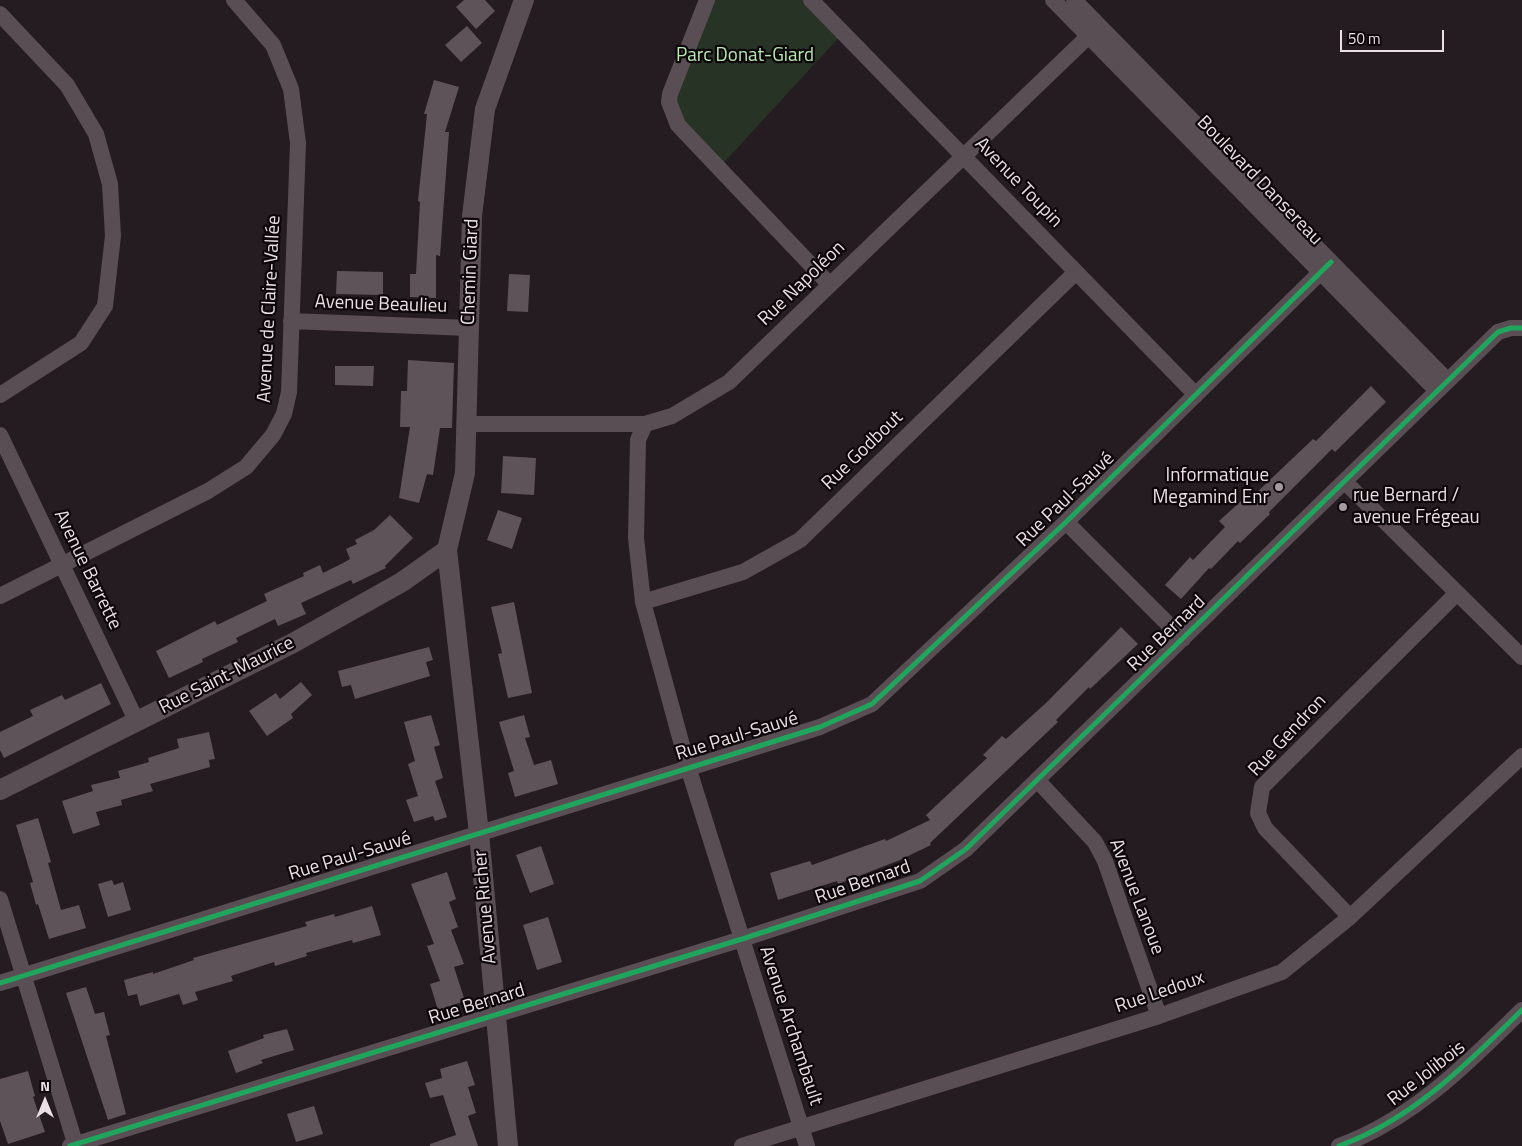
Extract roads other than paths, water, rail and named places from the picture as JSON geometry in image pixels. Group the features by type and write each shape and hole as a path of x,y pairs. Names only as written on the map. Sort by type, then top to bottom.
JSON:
{"street":[{"name":"Avenue de Claire-Vallée","path":"0,596 208,491 246,468 273,435 284,414 289,392 298,143 291,89 273,45 257,24 234,0"},
{"name":"Chemin Giard","path":"447,550 465,473 472,216 485,108 510,34 524,0"},
{"path":"706,0 670,94 669,102 678,125 830,285"},
{"name":"Avenue Toupin","path":"811,0 1196,395"},
{"name":"Boulevard Dansereau","path":"1053,0 1094,30 1442,386"},
{"name":"Boulevard Dansereau","path":"1074,0 1094,30"},
{"path":"0,14 67,85 96,134 110,184 113,236 104,306 81,343 0,395"},
{"name":"Rue Napoléon","path":"467,424 645,424 672,416 729,382 1094,30"},
{"name":"Rue Paul-Sauvé","path":"0,983 820,727 872,704 1066,522 1326,267"},
{"name":"Rue Godbout","path":"642,602 743,572 800,540 1076,272"},
{"name":"Avenue Beaulieu","path":"291,321 469,328"},
{"name":"Rue Bernard","path":"74,1145 742,939 920,881 966,849 1498,332 1516,328"},
{"name":"Avenue Archambault","path":"645,424 638,440 636,538 642,602 688,767 807,1146"},
{"name":"Avenue Barrette","path":"0,435 137,722"},
{"path":"1345,482 1522,657"},
{"path":"1066,522 1183,639"},
{"name":"Rue Saint-Maurice","path":"0,790 293,643 402,582 447,550"},
{"name":"Avenue Richer","path":"447,550 479,833 508,1146"},
{"name":"Rue Gendron","path":"1350,918 1266,828 1258,813 1262,786 1457,593"},
{"name":"Rue Ledoux","path":"742,1146 1159,1016 1282,972 1350,918 1522,756"},
{"name":"Avenue Lanoue","path":"1038,780 1095,842 1105,861 1159,1016"},
{"path":"0,899 74,1145"},
{"name":"Rue Jolibois","path":"1339,1146 1357,1140 1408,1112 1478,1054 1522,1010"}],"place":[{"name":"Informatique Megamind Enr","path":"1279,487"},
{"name":"rue Bernard / avenue Frégeau","path":"1343,507"}],"park label":[{"name":"Parc Donat-Giard","path":"745,56"}]}
